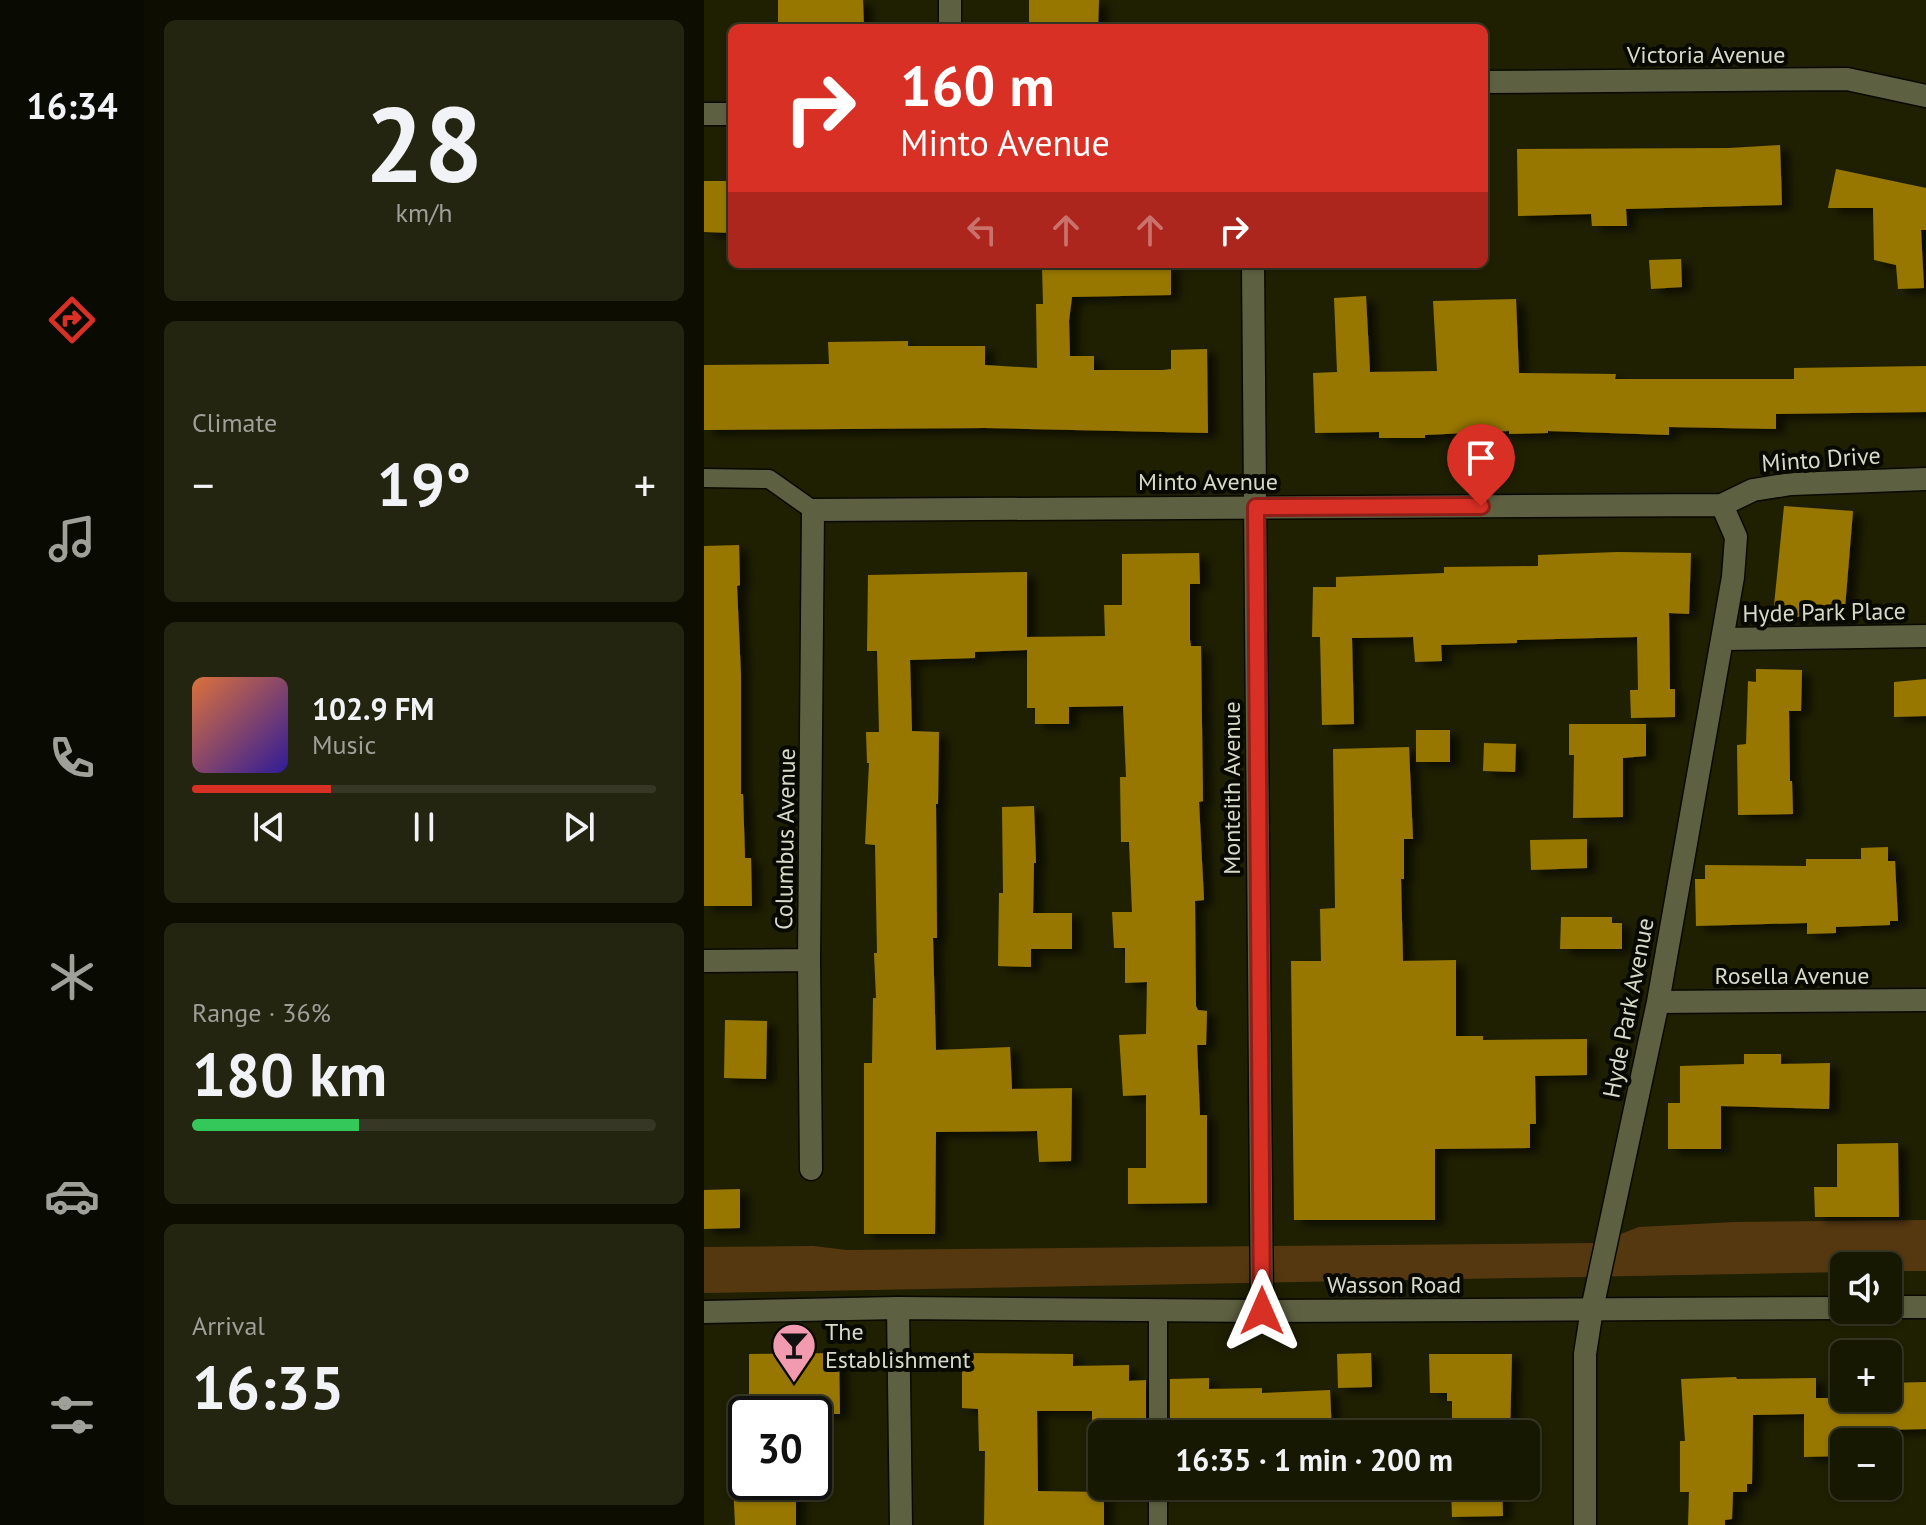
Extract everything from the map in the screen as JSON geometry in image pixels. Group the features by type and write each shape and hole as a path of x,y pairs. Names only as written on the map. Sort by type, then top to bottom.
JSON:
{"street":[{"path":"950,0 950,24"},
{"name":"Victoria Avenue","path":"1488,82 1847,79 1926,96"},
{"path":"704,114 728,114"},
{"name":"Monteith Avenue","path":"1253,268 1262,1311"},
{"name":"Minto Drive","path":"1722,505 1753,490 1791,484 1926,479"},
{"name":"Minto Avenue","path":"813,510 1722,505"},
{"name":"Hyde Park Avenue","path":"1585,1525 1585,1354 1658,1002 1733,577 1736,537 1722,505"},
{"name":"Columbus Avenue","path":"811,1169 809,960 813,510"},
{"name":"Hyde Park Place","path":"1722,639 1926,636"},
{"path":"704,961 809,960"},
{"name":"Rosella Avenue","path":"1658,1002 1926,1000"},
{"path":"1902,1307 1926,1307"},
{"path":"898,1308 901,1525"},
{"name":"Wasson Road","path":"704,1312 898,1308 1158,1311 1830,1308"}],"lane":[{"path":"704,478 769,479 813,510"},
{"path":"1158,1311 1158,1420"},
{"path":"1158,1500 1158,1525"}],"shaded area":[{"path":"1926,1220 1926,1271 1902,1271 1902,1252 1830,1252 1830,1272 704,1293 704,1247 813,1246 847,1250 1597,1243 1639,1227 1735,1222"}],"building":[{"path":"778,0 863,0 864,24 778,24"},
{"path":"1029,0 1099,0 1098,24 1029,24"},
{"path":"1780,145 1782,205 1626,209 1627,226 1592,226 1591,214 1518,216 1517,149"},
{"path":"1836,169 1926,188 1926,230 1921,230 1924,288 1898,289 1896,265 1874,260 1873,208 1828,208"},
{"path":"704,181 728,181 728,233 704,232"},
{"path":"1681,259 1682,287 1651,289 1649,260"},
{"path":"1042,268 1171,268 1171,295 1072,297 1070,356 1094,356 1094,370 1163,370 1171,369 1171,350 1207,349 1208,433 985,428 704,430 704,365 829,364 828,342 908,341 908,346 985,346 985,365 1037,368 1036,304 1043,304"},
{"path":"1366,296 1370,372 1437,371 1433,301 1516,299 1519,373 1616,374 1615,379 1794,379 1794,368 1926,366 1926,412 1776,414 1776,429 1669,427 1669,435 1548,431 1509,434 1509,431 1425,435 1425,438 1379,438 1379,432 1315,433 1313,373 1337,372 1334,298"},
{"path":"1784,506 1853,511 1844,620 1773,615"},
{"path":"739,545 741,794 745,858 751,858 752,906 704,906 704,546"},
{"path":"1199,553 1200,584 1190,584 1190,640 1191,646 1201,646 1203,801 1199,802 1204,900 1195,901 1196,1006 1198,1010 1207,1011 1206,1045 1197,1045 1200,1115 1207,1115 1207,1203 1128,1204 1128,1168 1146,1168 1146,1095 1123,1096 1119,1035 1146,1034 1147,982 1125,983 1125,948 1114,948 1112,912 1132,912 1129,842 1121,842 1120,777 1126,777 1123,706 1069,707 1069,724 1035,724 1035,708 1027,708 1027,650 975,652 975,658 910,660 912,731 939,732 937,938 933,938 936,1050 1010,1047 1012,1089 1072,1088 1071,1161 1039,1162 1037,1131 936,1132 935,1234 864,1234 864,1063 872,1063 873,998 876,998 874,953 877,953 875,845 865,844 869,763 866,732 879,732 877,651 867,651 868,575 1027,572 1027,637 1105,636 1104,605 1122,605 1122,554"},
{"path":"1691,553 1689,614 1669,613 1670,689 1675,689 1675,717 1631,718 1630,690 1638,690 1637,637 1441,645 1442,661 1415,662 1413,637 1352,638 1354,724 1322,725 1320,637 1312,637 1313,587 1336,587 1336,577 1444,573 1444,567 1538,566 1538,555"},
{"path":"1756,669 1802,670 1801,711 1789,711 1793,814 1738,815 1737,745 1746,744 1748,681 1756,682"},
{"path":"1926,679 1926,716 1894,717 1894,682"},
{"path":"1569,724 1646,724 1646,756 1623,758 1623,817 1573,818 1574,755 1569,755"},
{"path":"1416,730 1450,730 1450,762 1416,762"},
{"path":"1484,743 1516,744 1515,772 1483,771"},
{"path":"1409,747 1413,839 1404,839 1404,879 1401,879 1403,961 1456,960 1456,1036 1483,1036 1483,1040 1587,1039 1587,1075 1535,1076 1536,1124 1530,1124 1530,1148 1435,1149 1435,1220 1294,1220 1291,961 1321,961 1320,909 1335,908 1333,749"},
{"path":"1034,806 1036,863 1033,913 1072,913 1072,949 1031,949 1031,967 998,966 999,893 1003,893 1002,807"},
{"path":"1587,839 1587,868 1531,870 1530,840"},
{"path":"1888,847 1888,861 1895,861 1898,921 1890,921 1890,925 1836,927 1836,933 1807,934 1807,923 1696,926 1695,879 1705,879 1705,865 1806,866 1806,859 1861,859 1861,848"},
{"path":"1561,917 1612,917 1612,923 1622,923 1622,949 1560,949"},
{"path":"725,1020 767,1021 766,1079 724,1078"},
{"path":"1744,1054 1781,1054 1781,1064 1830,1063 1829,1109 1721,1106 1721,1149 1668,1149 1668,1103 1680,1103 1680,1066 1744,1064"},
{"path":"1898,1143 1899,1217 1815,1217 1814,1187 1837,1187 1837,1144"},
{"path":"740,1189 740,1228 704,1229 704,1190"},
{"name":"The Establishment","path":"839,1353 840,1414 832,1414 832,1396 749,1396 749,1354"},
{"path":"962,1353 1073,1354 1073,1366 1129,1365 1129,1381 1146,1380 1146,1420 1092,1420 1092,1411 1037,1411 1038,1491 1088,1492 1088,1500 1104,1500 1104,1525 984,1525 985,1451 979,1451 978,1409 962,1408"},
{"path":"1371,1353 1372,1387 1338,1388 1337,1354"},
{"path":"1429,1354 1512,1354 1510,1420 1452,1420 1452,1401 1447,1401 1447,1393 1430,1393"},
{"path":"1209,1378 1209,1389 1262,1388 1262,1393 1330,1390 1331,1420 1170,1420 1170,1379"},
{"path":"1816,1378 1816,1398 1830,1398 1830,1412 1902,1412 1902,1383 1926,1382 1926,1429 1830,1428 1830,1456 1804,1457 1804,1414 1753,1415 1752,1484 1747,1484 1747,1492 1733,1492 1732,1519 1725,1520 1725,1525 1688,1525 1689,1492 1680,1492 1680,1441 1685,1441 1681,1379"},
{"path":"734,1500 796,1500 796,1525 735,1525"},
{"path":"1451,1500 1502,1500 1503,1516 1452,1517"}],"place":[{"name":"The Establishment","path":"794,1384"}],"route":[{"path":"1262,1311 1256,507 1481,506"}]}
